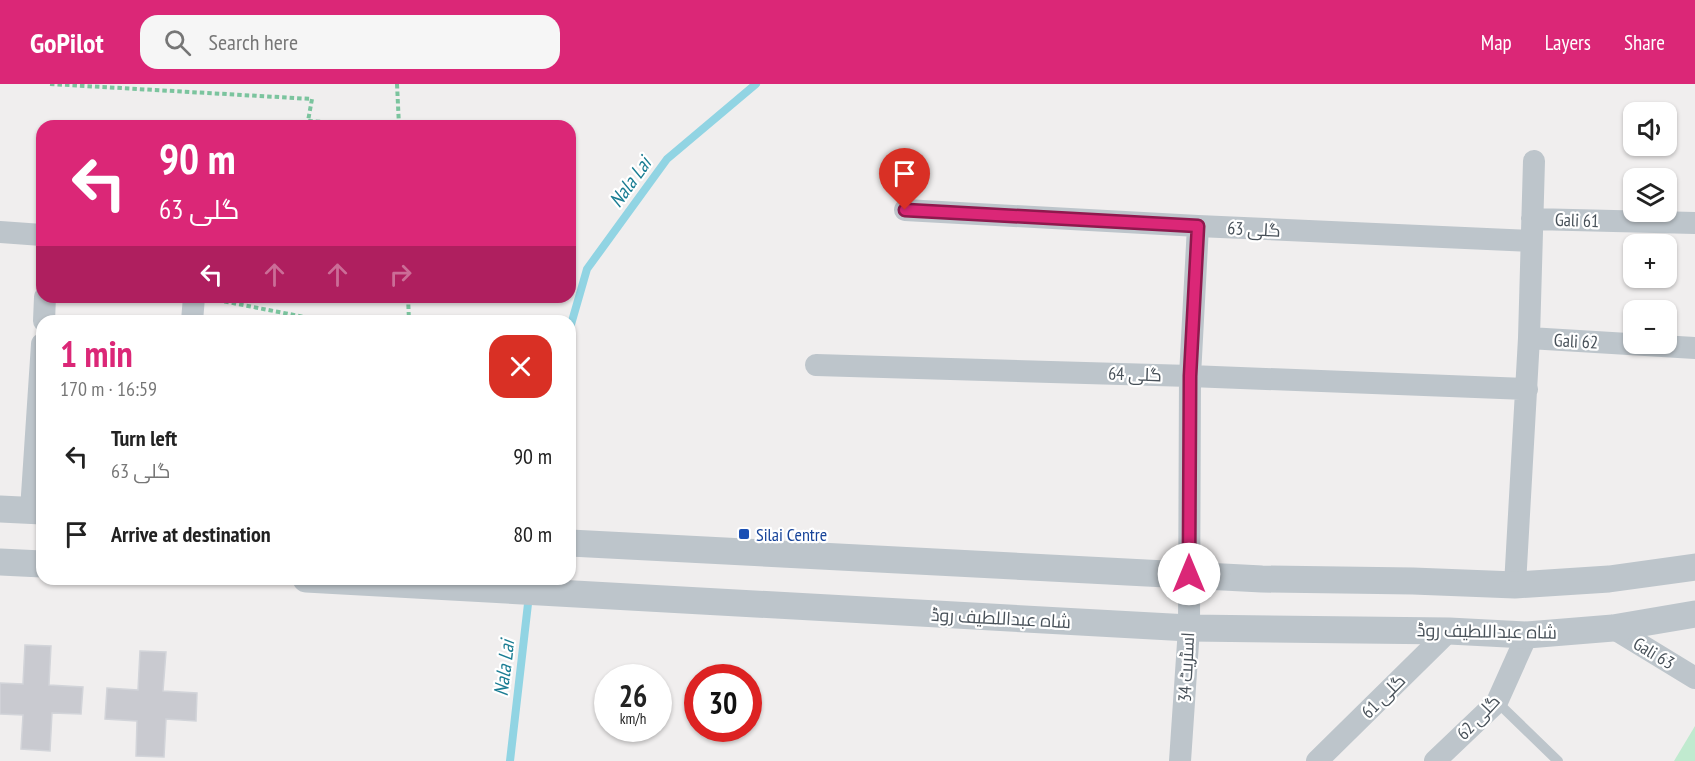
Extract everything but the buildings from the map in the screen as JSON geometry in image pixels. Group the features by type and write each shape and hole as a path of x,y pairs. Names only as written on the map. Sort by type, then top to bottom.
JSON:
{"street":[{"path":"1515,585 1527,389 1534,161"},
{"name":"گلی 63","path":"905,210 1198,226 1532,230"},
{"name":"Gali 61","path":"1532,230 1695,223"},
{"name":"اسٹریٹ 34","path":"1180,761 1189,628 1190,376 1198,226"},
{"path":"0,232 36,235"},
{"name":"Gali 62","path":"1529,339 1695,348"},
{"name":"گلی 64","path":"816,365 1527,389"},
{"path":"0,509 36,510"},
{"path":"576,543 1262,579 1413,580 1515,585 1609,579 1695,567"},
{"path":"0,562 36,564"},
{"name":"شاہ عبداللطیف روڈ","path":"417,585 1189,628 1449,631 1527,635 1613,628 1695,614"},
{"name":"Gali 63","path":"1613,628 1695,678"},
{"name":"گلی 61","path":"1317,761 1449,631"},
{"name":"گلی 62","path":"1435,761 1497,702 1527,635"}],"lane":[{"path":"1497,702 1558,761"}],"path":[{"path":"50,84 312,99 308,120"},
{"path":"397,84 399,120"},
{"path":"230,303 293,315"}],"green space":[{"path":"1695,726 1695,761 1674,761"}],"waterway":[{"name":"Nala Lai","path":"574,315 587,269 667,159 756,84"},
{"name":"Nala Lai","path":"510,761 529,595"}],"place":[{"name":"Silai Centre","path":"744,534"}],"route":[{"path":"905,210 1198,226 1190,376 1189,574"}]}
